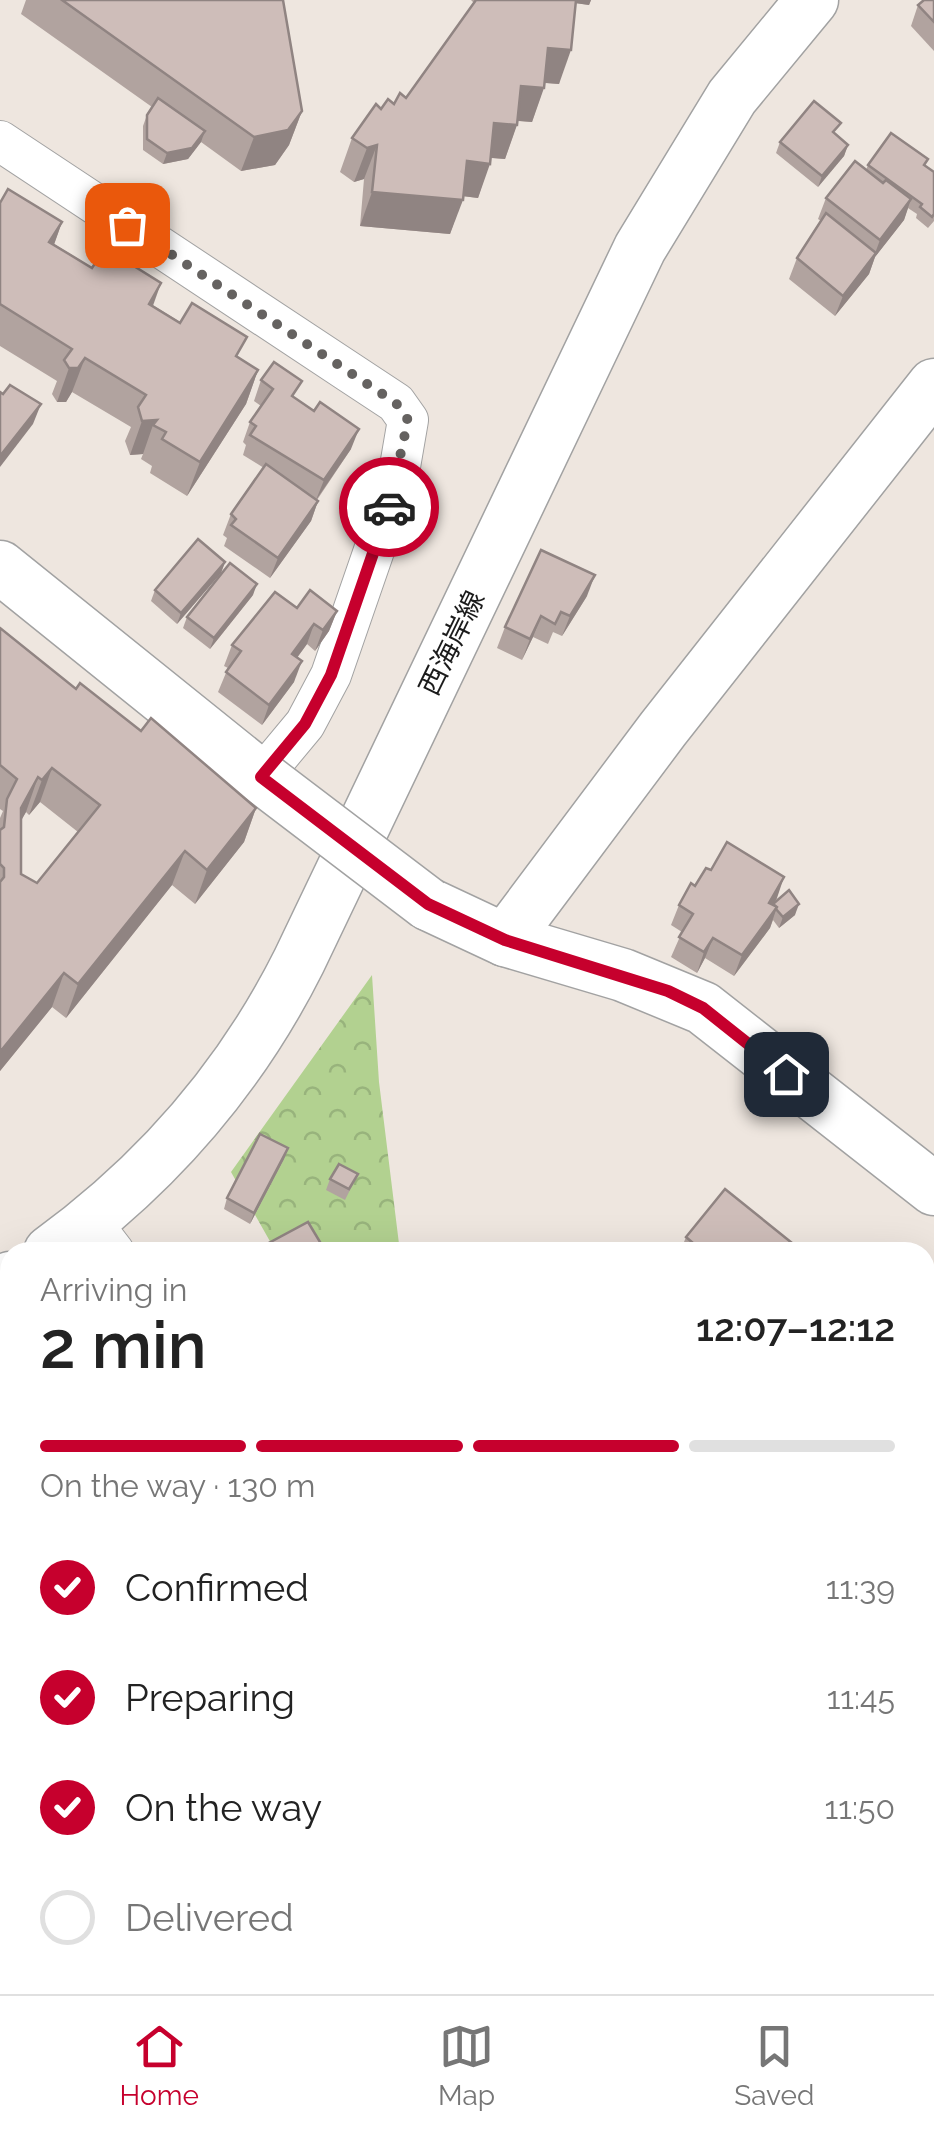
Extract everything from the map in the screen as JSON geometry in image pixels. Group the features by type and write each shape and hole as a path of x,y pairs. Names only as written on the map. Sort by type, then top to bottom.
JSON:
{"street":[{"name":"西海岸線","path":"85,1242 180,1140 236,1068 281,998 640,248 732,97 812,0"},
{"path":"0,142 396,403 408,420 397,484 331,675 305,724 261,777"},
{"path":"505,940 664,729 934,385"},
{"path":"0,567 261,777 428,904 505,940 623,975 703,1008 934,1188"}],"green space":[{"path":"372,975 379,1082 399,1242 270,1242 231,1172"}],"building":[{"path":"62,0 283,0 302,111 288,130 254,137"},
{"path":"476,0 576,0 571,50 548,48 544,88 521,86 517,125 494,123 490,164 467,161 463,200 372,192 377,145 367,148 352,138 376,104 381,109 388,99 394,104 400,93 406,98"},
{"path":"934,0 934,22 918,5"},
{"path":"158,98 205,131 192,148 167,153 147,139 147,115"},
{"path":"814,101 841,123 833,132 848,145 822,176 780,142"},
{"path":"891,133 928,159 924,165 934,172 932,217 920,207 922,204 868,165"},
{"path":"855,161 911,199 880,240 826,198"},
{"path":"8,189 62,222 49,242 92,268 105,248 161,283 149,304 180,323 192,303 247,337 236,356 258,370 200,462 162,439 166,432 153,425 157,420 142,421 138,407 146,395 85,358 78,368 69,368 64,360 72,349 0,304 0,203"},
{"path":"826,213 876,253 843,296 797,258"},
{"path":"274,362 302,381 292,396 314,411 320,402 359,429 324,480 250,435 256,426 250,422 273,389 261,380"},
{"path":"10,385 41,404 0,456 0,392 3,394"},
{"path":"266,464 318,501 278,558 231,525 236,519 231,514"},
{"path":"198,539 225,562 181,613 155,590"},
{"path":"541,550 595,575 570,616 561,612 555,624 541,616 530,639 505,627"},
{"path":"230,563 257,584 214,638 187,617"},
{"path":"310,590 337,611 323,630 314,624 292,654 302,661 269,705 226,672 241,651 232,645 275,592 297,608"},
{"path":"0,628 76,689 80,683 141,731 151,718 256,808 207,870 185,851 78,984 64,973 0,1052 0,882 4,868 0,864 0,830 4,827 7,799 17,779 0,765","holes":["52,768 100,805 37,883 21,874 21,808 38,777 42,780"]},
{"path":"727,842 784,877 769,903 777,907 742,955 713,938 704,952 679,937 693,914 679,905 691,883 695,886 706,868 711,870"},
{"path":"789,890 799,904 783,917 773,904"},
{"path":"260,1134 288,1148 254,1213 227,1198"},
{"path":"339,1164 358,1174 349,1189 330,1179"},
{"path":"725,1189 791,1242 692,1242 686,1237"},
{"path":"308,1222 320,1242 271,1242"}],"way so far":[{"path":"127,225 396,403 408,420 389,507"}],"route":[{"path":"389,507 331,675 305,724 261,777 428,904 505,940 668,991 703,1008 786,1074"}]}
